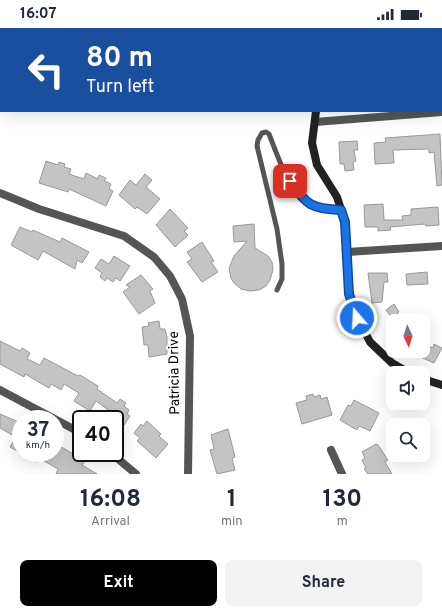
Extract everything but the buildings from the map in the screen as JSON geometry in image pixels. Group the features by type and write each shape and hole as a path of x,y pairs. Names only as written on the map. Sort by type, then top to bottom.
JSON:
{"street":[{"path":"316,112 312,143 317,165 337,196 345,222 349,294 357,318 370,342 397,366"},
{"path":"315,122 442,112"},
{"name":"Patricia Drive","path":"0,193 39,209 124,236 154,257 170,276 182,299 190,336 188,474"},
{"path":"347,252 442,246"},
{"path":"430,381 442,385"},
{"path":"0,390 72,428"},
{"path":"331,450 342,474"},
{"path":"122,462 136,474"}],"lane":[{"path":"277,290 282,279 282,264 277,229 257,146 258,140 262,133 266,132 269,134 290,181 299,196 308,204 323,209 341,210"}],"route":[{"path":"290,181 299,196 308,204 323,209 341,210 345,222 349,294 357,318"}]}
